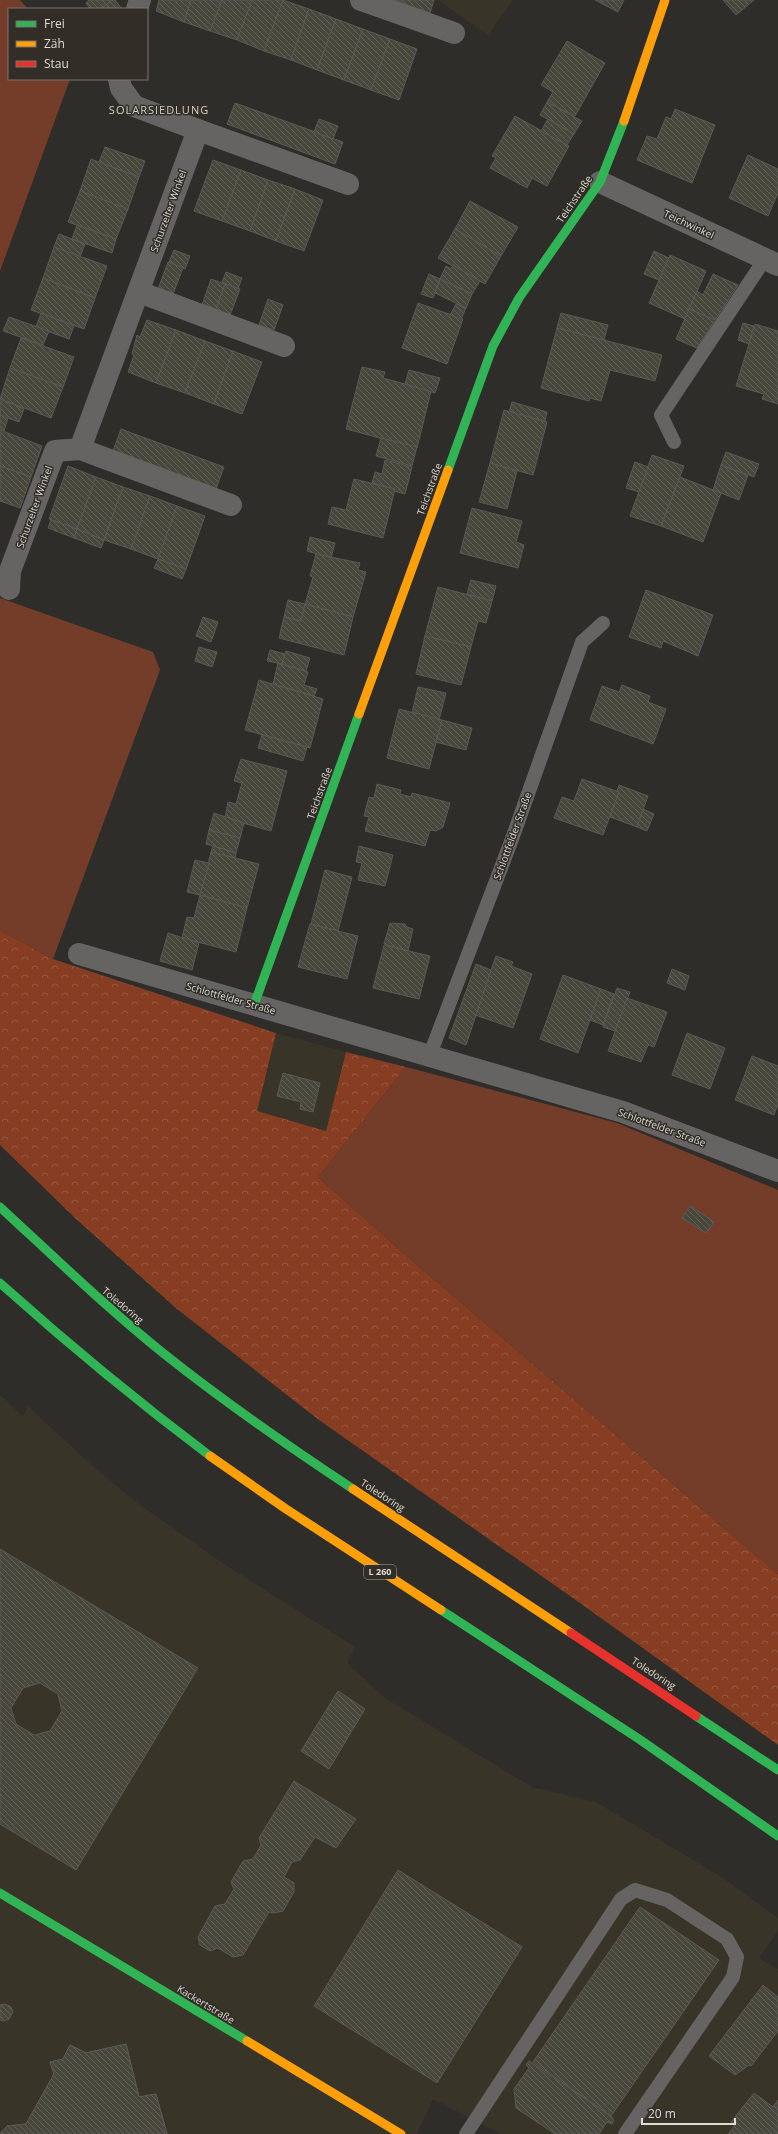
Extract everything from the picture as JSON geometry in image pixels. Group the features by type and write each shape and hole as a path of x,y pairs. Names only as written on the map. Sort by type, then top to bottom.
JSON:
{"main road":[{"name":"Teichstraße","path":"254,1005 493,346 518,298 600,182 614,150 665,0"},
{"name":"Toledoring","path":"0,1207 105,1304 163,1353 240,1411 317,1465 778,1770"},
{"name":"L 260","path":"0,1283 27,1309 134,1398 246,1482 339,1546 592,1708 778,1836"},
{"path":"0,1289 27,1309"},
{"name":"Kackertstraße","path":"0,1893 402,2134"}],"street":[{"path":"361,0 454,33"},
{"path":"119,80 121,88 134,106 348,184"},
{"name":"Schurzelter Winkel","path":"80,449 198,130"},
{"name":"Teichwinkel","path":"600,182 772,262"},
{"path":"139,292 284,346"},
{"name":"Schurzelter Winkel","path":"10,589 10,571 55,451 80,449 231,505"},
{"name":"Schlottfelder Straße","path":"79,954 429,1057 623,1112 778,1171"}],"lane":[{"path":"674,442 661,415 772,262"},
{"name":"Schlottfelder Straße","path":"429,1057 512,840 582,642 603,622"},
{"path":"466,2134 622,1899 635,1890 667,1900 727,1939 737,1957 733,1977 625,2134"}],"shaded area":[{"path":"0,0 20,0 27,8 8,8 8,80 70,80 0,271"},
{"path":"438,0 513,0 488,35"},
{"path":"0,598 153,652 160,670 53,959 0,930"},
{"path":"276,1033 346,1052 326,1131 256,1111"},
{"path":"406,1067 617,1123 778,1190 778,1574 416,1264 318,1177"},
{"path":"0,1395 23,1416 28,1406 98,1471 136,1502 224,1564 355,1647 347,1663 385,1698 532,1787 596,1802 720,1876 778,1918 778,1931 759,1958 778,1969 778,2134 501,2134 433,2099 417,2134 0,2134"}],"green space":[{"path":"0,930 53,959 276,1033 257,1111 326,1131 346,1052 406,1067 318,1177 416,1264 778,1574 778,1745 580,1603 319,1420 177,1309 75,1218 0,1145"}],"building":[{"path":"89,0 113,0 101,8 89,8 86,3"},
{"path":"115,0 121,8 101,8"},
{"path":"159,0 191,0 184,22 156,11"},
{"path":"191,0 222,0 210,31 184,22"},
{"path":"222,0 252,0 237,40 210,31"},
{"path":"252,0 283,0 264,51 237,40"},
{"path":"283,0 309,9 291,60 264,51"},
{"path":"395,0 434,0 430,13"},
{"path":"595,0 624,0 618,12"},
{"path":"723,0 754,0 736,15"},
{"path":"309,9 336,19 317,70 291,60"},
{"path":"336,19 363,29 344,80 317,70"},
{"path":"363,29 390,39 371,90 344,80"},
{"path":"390,39 417,49 399,100 371,90"},
{"path":"567,41 605,63 575,116 547,102 553,92 541,85"},
{"path":"547,102 582,121 574,134 540,115"},
{"path":"235,103 343,142 335,164 227,124"},
{"path":"675,109 715,125 692,183 637,160 647,136 657,139 666,117 671,119"},
{"path":"515,116 569,146 547,186 532,178 527,188 490,168 496,158 492,156"},
{"path":"319,119 338,126 333,139 314,132"},
{"path":"548,119 574,134 567,145 541,131"},
{"path":"105,147 145,161 139,177 99,162"},
{"path":"748,155 778,169 778,193 768,216 729,198"},
{"path":"91,159 139,177 128,209 80,191"},
{"path":"213,160 241,170 222,221 194,211"},
{"path":"241,170 268,180 250,231 222,221"},
{"path":"268,180 295,189 276,241 250,231"},
{"path":"295,189 323,200 304,251 276,241"},
{"path":"80,191 128,209 116,239 68,222"},
{"path":"470,201 518,227 501,256 455,229"},
{"path":"77,225 116,239 112,253 72,239"},
{"path":"455,229 501,256 485,284 438,258"},
{"path":"59,234 85,244 80,257 54,247"},
{"path":"54,247 107,266 95,298 43,278"},
{"path":"174,250 190,256 185,269 169,262"},
{"path":"654,251 669,258 659,280 644,274"},
{"path":"670,255 706,271 685,319 649,303"},
{"path":"168,262 183,268 173,294 158,289"},
{"path":"453,265 480,281 472,294 440,279 446,266 451,269"},
{"path":"226,272 242,278 238,289 222,282"},
{"path":"429,274 440,279 433,298 421,294"},
{"path":"713,274 738,285 715,320 689,309 697,291 703,295"},
{"path":"43,278 95,298 84,329 31,310"},
{"path":"211,279 225,284 216,310 202,305"},
{"path":"440,279 472,294 466,308 435,293"},
{"path":"225,284 240,289 230,315 216,310"},
{"path":"268,299 283,305 274,330 259,325"},
{"path":"418,303 463,319 447,364 402,348"},
{"path":"456,304 466,308 461,319 450,315"},
{"path":"689,309 715,320 697,348 676,339"},
{"path":"41,313 74,326 69,339 36,327"},
{"path":"561,313 608,325 604,340 557,328"},
{"path":"9,317 49,331 43,345 3,331"},
{"path":"147,320 176,330 156,383 128,372 134,355 132,354 137,335 140,337"},
{"path":"743,323 754,326 749,344 738,340"},
{"path":"755,324 778,331 778,404 762,399 764,394 736,386"},
{"path":"557,328 662,355 655,381 610,370 601,401 590,398 589,401 541,388"},
{"path":"176,330 205,341 185,393 156,383"},
{"path":"21,338 74,357 63,387 10,368"},
{"path":"205,341 233,351 214,404 185,393"},
{"path":"233,351 262,362 242,414 214,404"},
{"path":"362,367 385,372 383,378 431,391 417,448 346,429"},
{"path":"10,368 63,387 51,418 0,399"},
{"path":"409,370 440,378 435,393 405,384"},
{"path":"0,399 24,409 19,422 0,415"},
{"path":"512,402 547,412 545,421 509,412"},
{"path":"504,410 547,422 533,475 490,463"},
{"path":"0,415 8,418 4,431 0,430"},
{"path":"121,429 224,467 216,489 113,451"},
{"path":"0,430 42,446 31,477 0,466"},
{"path":"381,438 417,447 412,466 376,456"},
{"path":"726,452 759,464 754,477 721,465"},
{"path":"652,455 684,466 661,526 630,516"},
{"path":"385,460 412,467 405,494 394,491 395,489 372,483 375,472 382,474"},
{"path":"635,462 648,467 639,492 626,488"},
{"path":"490,463 517,471 507,509 479,502"},
{"path":"721,465 748,475 739,500 713,490"},
{"path":"0,466 31,477 20,508 0,501"},
{"path":"68,466 96,477 77,529 49,519"},
{"path":"96,477 123,487 104,540 77,529"},
{"path":"680,477 721,493 703,542 661,526"},
{"path":"354,479 395,489 383,538 328,524 332,507 346,510"},
{"path":"123,487 150,496 131,549 104,540"},
{"path":"150,496 177,506 158,559 131,549"},
{"path":"177,506 205,516 186,569 158,559"},
{"path":"472,508 522,521 516,542 524,545 518,568 460,553"},
{"path":"51,520 77,529 74,538 48,528"},
{"path":"77,529 104,540 101,548 74,538"},
{"path":"310,537 335,543 331,558 307,551"},
{"path":"316,554 360,563 358,570 366,572 353,617 305,604 313,577 310,576"},
{"path":"158,559 186,569 182,579 154,568"},
{"path":"471,580 496,586 492,601 467,594"},
{"path":"438,587 492,601 486,623 478,621 471,647 425,636"},
{"path":"646,590 713,615 698,656 663,641 661,648 629,637"},
{"path":"288,600 305,604 301,621 284,617"},
{"path":"305,604 353,617 344,655 279,638 284,617 301,621"},
{"path":"203,617 218,622 211,642 196,636"},
{"path":"425,636 471,647 461,685 416,674"},
{"path":"199,647 217,652 212,667 195,661"},
{"path":"270,650 285,654 282,664 267,661"},
{"path":"286,651 310,658 306,671 282,664"},
{"path":"278,663 308,672 304,685 317,689 314,696 273,684"},
{"path":"259,680 323,699 310,748 245,730"},
{"path":"622,685 650,696 648,702 666,709 653,744 590,720 602,686 619,692"},
{"path":"418,687 446,693 439,720 412,713"},
{"path":"399,709 442,720 429,769 387,758"},
{"path":"442,720 472,728 466,750 436,742"},
{"path":"262,735 307,747 303,761 258,748"},
{"path":"241,759 287,771 271,831 225,818 228,802 236,804 242,783 234,781"},
{"path":"582,779 619,792 603,835 554,818 562,797 574,801"},
{"path":"377,784 401,790 400,794 411,797 412,793 450,803 443,827 436,831 430,830 425,846 365,831 369,817 364,816 369,797 374,798"},
{"path":"619,785 648,796 637,827 610,817 619,792 617,791"},
{"path":"643,809 654,814 647,831 637,827"},
{"path":"214,813 244,823 240,838 209,830"},
{"path":"209,830 240,838 236,853 206,844"},
{"path":"213,846 236,853 235,858 211,852"},
{"path":"359,846 393,855 385,886 358,880 362,863 356,862"},
{"path":"211,852 259,864 247,908 200,895"},
{"path":"195,860 209,863 200,895 187,892"},
{"path":"325,870 352,877 338,931 311,924"},
{"path":"200,895 247,908 236,952 182,938 187,917 194,918"},
{"path":"390,923 405,924 407,927 413,929 408,951 384,944"},
{"path":"310,924 358,936 347,979 298,967"},
{"path":"168,933 199,943 192,970 160,961"},
{"path":"384,945 430,956 419,999 373,988"},
{"path":"496,956 513,962 511,966 532,974 513,1028 475,1015"},
{"path":"476,964 491,970 466,1045 449,1038"},
{"path":"672,969 689,976 685,990 667,983"},
{"path":"563,975 601,989 578,1053 540,1039"},
{"path":"617,988 630,992 615,1031 603,1027"},
{"path":"601,989 614,994 603,1025 590,1020"},
{"path":"627,998 667,1012 654,1047 648,1045 641,1062 608,1051"},
{"path":"687,1033 725,1048 710,1089 672,1075"},
{"path":"752,1056 778,1066 778,1104 774,1115 735,1100"},
{"path":"283,1073 320,1083 313,1112 300,1109 301,1102 277,1096"},
{"path":"690,1206 714,1222 706,1233 682,1218"},
{"path":"0,1549 198,1668 76,1870 0,1824","holes":["40,1683 58,1694 62,1711 50,1731 34,1735 16,1724 11,1708 23,1688"]},
{"path":"338,1691 365,1709 329,1769 301,1751"},
{"path":"294,1781 356,1819 336,1848 315,1837 300,1860 292,1862 284,1877 294,1883 294,1892 283,1911 274,1913 269,1912 243,1955 233,1957 218,1948 210,1951 200,1945 198,1937 215,1906 225,1904 234,1889 231,1882 243,1861 253,1859 261,1845 259,1838"},
{"path":"398,1870 522,1947 437,2083 314,2006"},
{"path":"640,1907 719,1960 611,2116 533,2062"},
{"path":"763,1985 778,1997 778,2031 751,2066 749,2065 735,2075 709,2056"},
{"path":"5,2004 11,2007 13,2012 9,2019 4,2021 0,2020 0,2005"},
{"path":"126,2044 139,2097 156,2094 167,2134 0,2134 7,2126 26,2124 54,2074 50,2062 63,2059 70,2045 86,2053"},
{"path":"126,2044 139,2097 156,2094 167,2134 0,2134 7,2126 26,2124 54,2074 50,2062 63,2059 70,2045 86,2053"},
{"path":"529,2061 611,2116 614,2120 612,2124 607,2122 599,2134 555,2134 516,2108 514,2089 529,2068 526,2065"},
{"path":"754,2093 773,2107 778,2100 778,2134 728,2134 735,2125 731,2122"}],"traffic: fast":[{"path":"448,470 493,346 519,298 600,182 624,121"},
{"path":"254,1005 359,714"},
{"path":"0,1207 100,1300 163,1353 256,1423 353,1489"},
{"path":"0,1283 103,1372 210,1456"},
{"path":"441,1610 639,1739 778,1836"},
{"path":"696,1716 778,1770"},
{"path":"0,1893 247,2041"}],"traffic: slow":[{"path":"624,121 665,0"},
{"path":"359,714 448,470"},
{"path":"210,1456 286,1509 441,1610"},
{"path":"353,1489 571,1633"},
{"path":"247,2041 401,2134"}],"traffic: jam":[{"path":"571,1633 696,1716"}],"district":[{"name":"SOLARSIEDLUNG","path":"159,110"}]}
